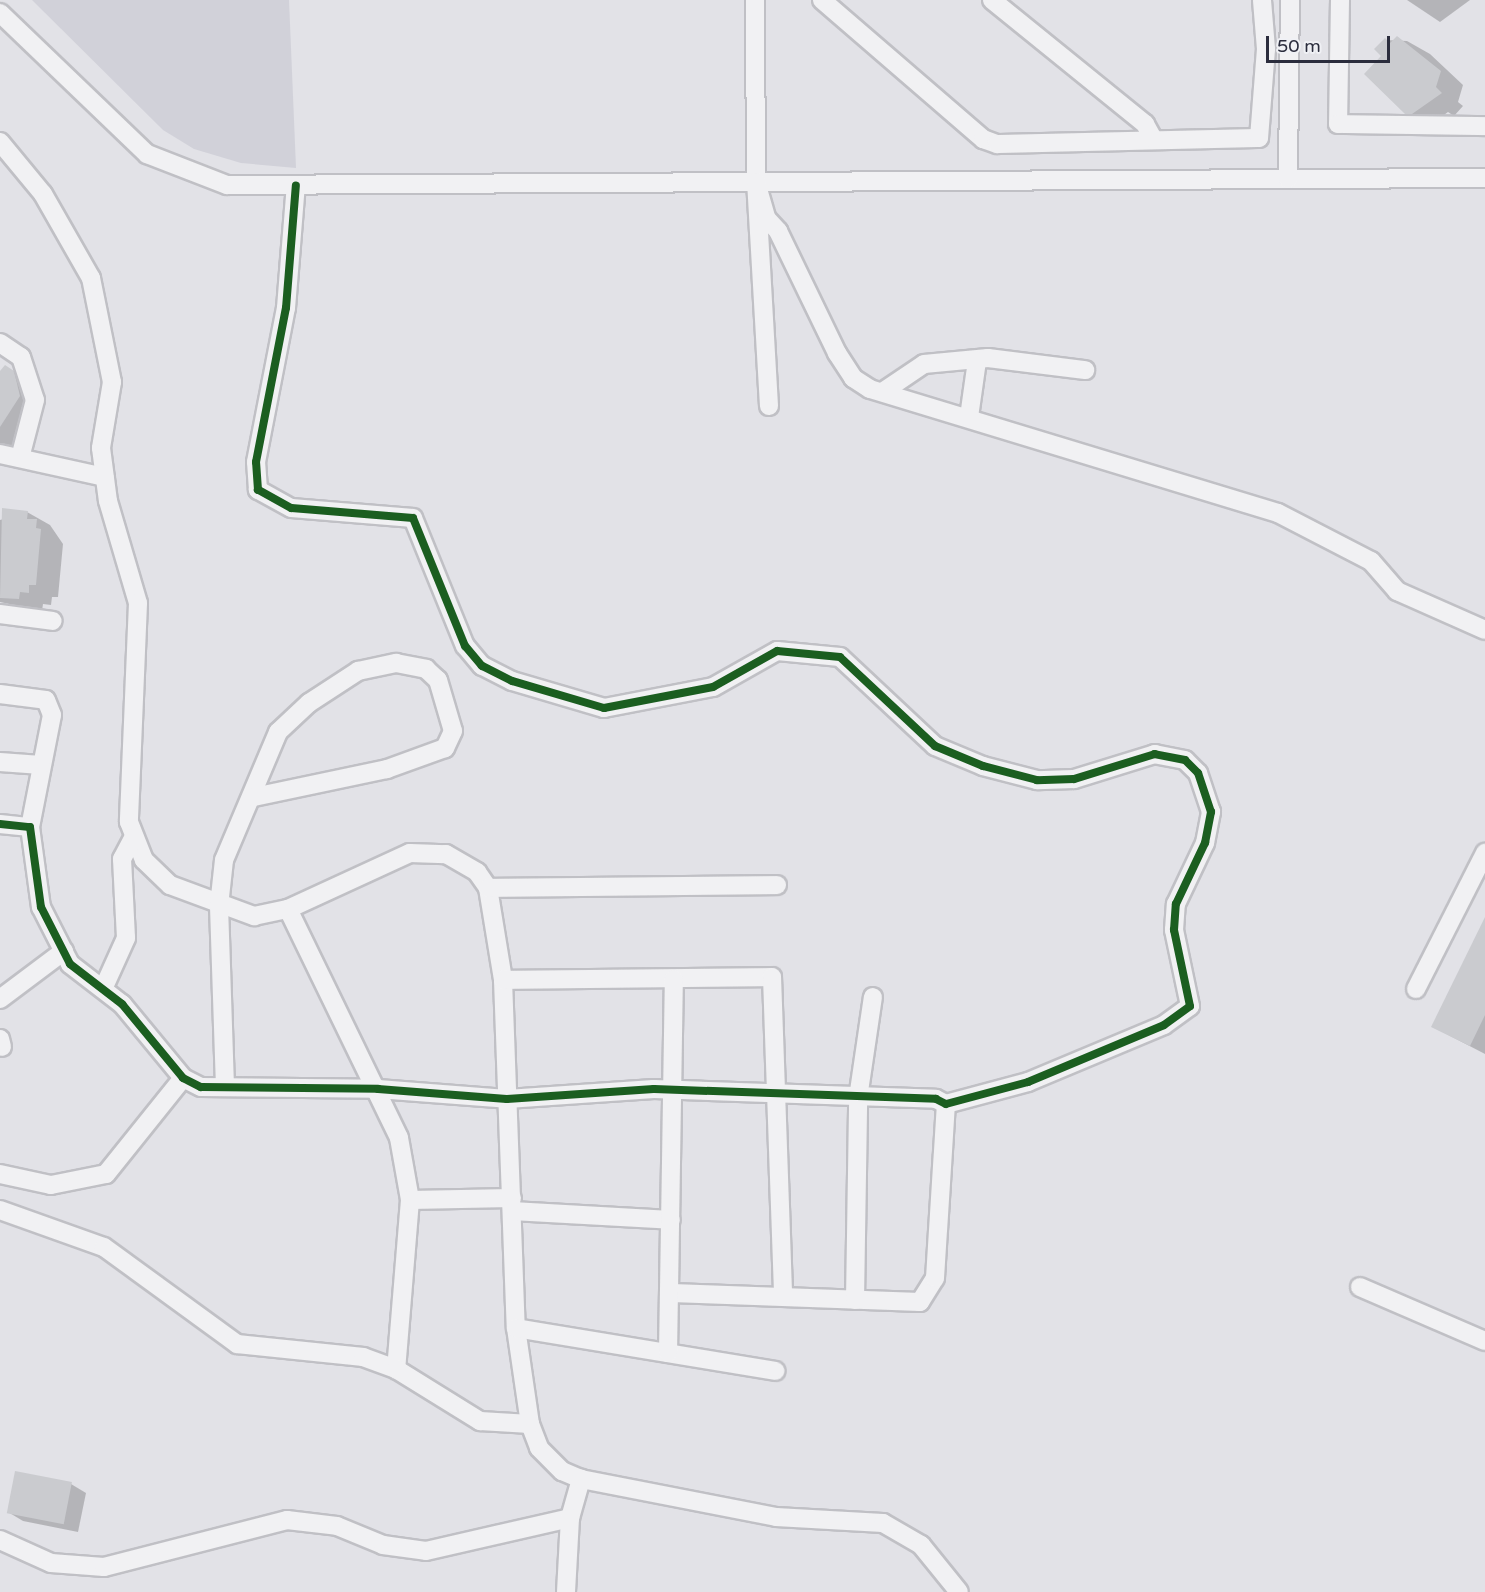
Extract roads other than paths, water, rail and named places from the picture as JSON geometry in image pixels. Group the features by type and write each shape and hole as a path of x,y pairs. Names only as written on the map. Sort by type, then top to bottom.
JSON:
{"street":[{"path":"755,0 756,182 769,406"},
{"path":"822,0 990,142 1259,138 1266,49 1262,0"},
{"path":"992,0 1145,124 1154,140"},
{"path":"1288,179 1290,0"},
{"path":"1340,0 1338,124 1485,126"},
{"path":"0,13 147,154 227,185 1485,178"},
{"path":"0,142 43,194 91,278 112,382 101,448 105,477 138,603 129,796 133,838 157,874 219,906 254,916 288,909 411,853 426,851 462,861 488,888 503,980 516,1328 530,1424 547,1458 581,1479 776,1517 883,1523 921,1545 959,1592"},
{"path":"756,182 766,218 778,231 837,353 853,378 884,391 894,400 969,417 1278,513 1371,561 1397,591 1485,630"},
{"path":"0,694 50,705 30,827 41,907 70,964 104,989 183,1078 201,1087 378,1089 507,1099 672,1090 936,1099 946,1104 1028,1082 1185,1013 1190,990 1174,930 1176,904 1205,843 1211,812 1198,773 1170,754 1074,779 1037,780 983,766 935,746 840,657 777,651 713,687 603,708 512,681 482,666 465,646 413,518 291,508 258,489 256,462 286,308 296,185"},
{"path":"0,343 21,357 35,400 20,458"},
{"path":"884,391 924,364 977,361 1085,370"},
{"path":"969,417 977,361"},
{"path":"0,454 105,477"},
{"path":"0,614 53,621"},
{"path":"225,1087 219,906 224,860 254,797 278,732 342,679 396,663 426,669 438,680 453,731 445,748 387,769 254,797"},
{"path":"0,762 41,765"},
{"path":"0,824 30,827"},
{"path":"104,989 126,938 122,859 133,838"},
{"path":"1416,989 1485,853"},
{"path":"488,888 777,885"},
{"path":"288,909 378,1089 399,1138 410,1200 396,1369"},
{"path":"0,999 64,951"},
{"path":"503,980 674,980 772,976 779,1095 783,1296"},
{"path":"668,1353 672,1293 674,980"},
{"path":"855,1300 858,1098 873,997"},
{"path":"0,1174 51,1185 106,1174 183,1078"},
{"path":"672,1293 783,1296 912,1304 933,1288 946,1104"},
{"path":"410,1200 512,1205 671,1220"},
{"path":"0,1210 104,1247 237,1344 363,1357 396,1369 480,1421 530,1424"},
{"path":"1360,1287 1485,1341"},
{"path":"516,1328 775,1371"},
{"path":"572,1591 570,1518 581,1479"},
{"path":"0,1540 51,1563 104,1567 264,1523 313,1521 384,1545 426,1551 570,1518"}]}
